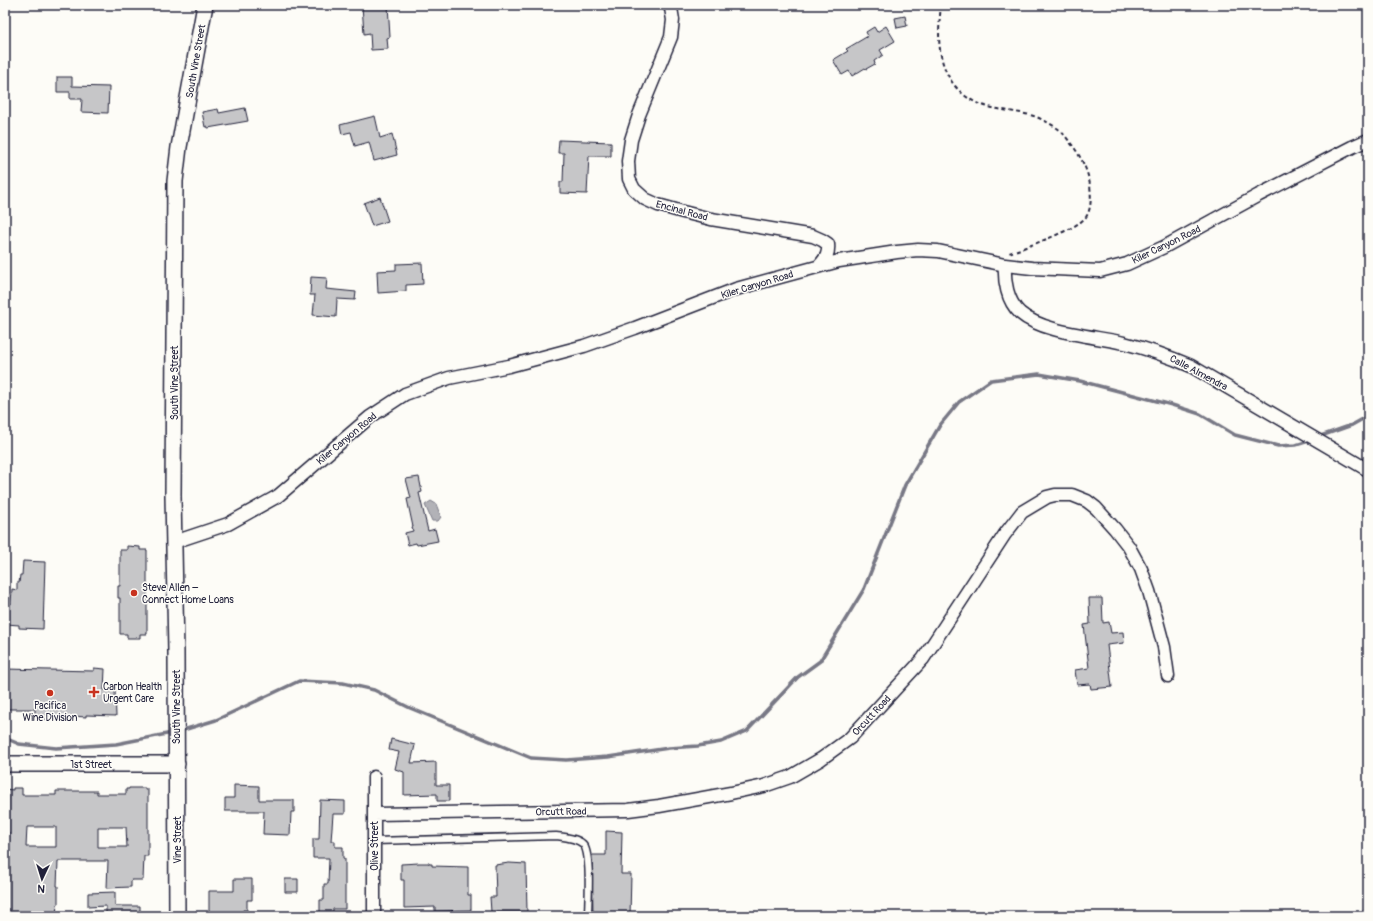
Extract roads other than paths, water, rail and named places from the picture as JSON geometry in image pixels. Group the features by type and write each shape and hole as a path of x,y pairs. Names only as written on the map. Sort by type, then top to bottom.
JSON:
{"street":[{"name":"South Vine Street","path":"176,764 173,496 175,181 179,147 204,5"},
{"name":"Encinal Road","path":"668,5 671,8 673,20 671,37 631,140 628,161 629,179 634,189 646,199 658,205 683,212 719,220 812,236 822,240 828,244 829,249 828,257 820,265"},
{"name":"Kiler Canyon Road","path":"174,542 228,524 278,496 370,417 405,394 449,378 509,366 584,346 736,289 820,265 897,252 918,250 938,251 1007,259 1032,268 1100,270 1127,264 1164,247 1266,192 1368,140"},
{"name":"Calle Almendra","path":"1007,259 1004,280 1012,302 1019,312 1033,322 1060,330 1160,352 1191,366 1368,470"},
{"name":"Orcutt Road","path":"374,814 628,810 731,793 764,786 790,777 821,760 850,738 888,698 923,659 1005,534 1022,512 1047,497 1055,495 1072,496 1087,501 1115,529 1129,547 1141,569 1149,592 1164,647 1168,676"},
{"name":"1st Street","path":"5,764 176,764"},
{"name":"Vine Street","path":"176,764 177,916"},
{"name":"Olive Street","path":"374,777 374,916"}],"lane":[{"path":"374,842 556,836 571,838 582,843 587,851 588,916"}],"waterway":[{"path":"180,731 216,720 299,681 343,683 374,690 410,708 531,758 566,760 608,757 721,742 747,731 798,677 820,661 864,589 905,485 940,425 959,402 991,380 1039,374 1080,381 1172,405 1200,414 1235,435 1278,446 1296,445 1312,440"},
{"path":"1318,437 1352,425 1368,416"},
{"path":"5,738 19,744 56,748 116,744 172,733"}],"place":[{"name":"Steve Allen – Connect Home Loans","path":"134,593"},
{"name":"Carbon Health Urgent Care","path":"94,692"},
{"name":"Pacifica Wine Division","path":"50,693"}]}
